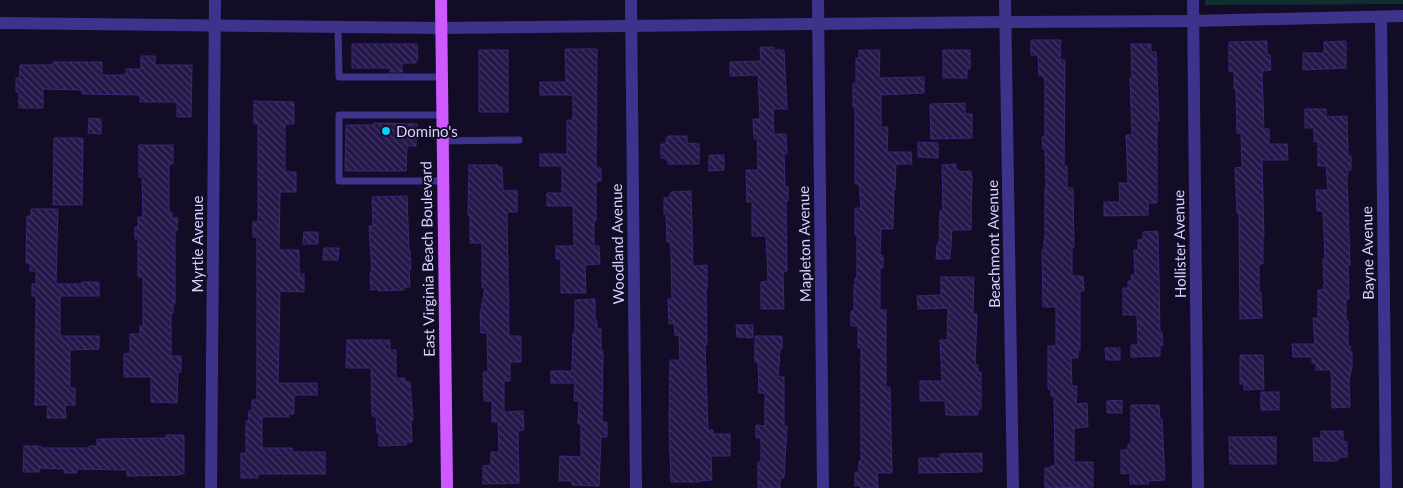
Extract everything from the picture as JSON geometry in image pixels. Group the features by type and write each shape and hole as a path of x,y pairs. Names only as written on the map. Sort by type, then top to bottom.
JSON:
{"main road":[{"name":"East Virginia Beach Boulevard","path":"441,0 446,488"}],"street":[{"name":"Myrtle Avenue","path":"211,488 215,0"},
{"name":"Woodland Avenue","path":"631,0 636,488"},
{"name":"Mapleton Avenue","path":"818,0 823,488"},
{"name":"Beachmont Avenue","path":"1005,0 1013,488"},
{"name":"Hollister Avenue","path":"1193,0 1198,488"},
{"path":"0,23 441,28 1193,21 1403,16"},
{"name":"Bayne Avenue","path":"1381,17 1386,488"}],"lane":[{"path":"338,27 338,77 442,77"},
{"path":"442,115 339,115 339,181 443,181"},
{"path":"442,141 519,140"}],"green space":[{"path":"1205,0 1403,0 1403,4 1205,5"}],"building":[{"path":"1031,40 1061,40 1060,60 1065,60 1064,166 1067,166 1067,188 1073,188 1074,247 1072,247 1072,276 1083,276 1084,291 1080,291 1080,350 1078,350 1078,358 1071,358 1072,386 1077,386 1076,404 1087,403 1088,427 1074,428 1074,462 1093,462 1093,487 1045,488 1045,468 1055,466 1054,396 1051,396 1051,389 1048,389 1048,346 1056,346 1056,307 1043,307 1042,250 1044,250 1045,240 1046,188 1045,149 1043,149 1042,137 1045,137 1045,83 1044,77 1039,75 1038,55 1031,55"},
{"path":"1267,41 1267,55 1270,55 1271,70 1262,71 1264,129 1269,129 1269,144 1287,144 1288,160 1262,160 1264,237 1263,264 1259,264 1259,292 1261,292 1262,318 1240,319 1239,213 1237,213 1235,168 1242,167 1241,133 1237,133 1236,90 1234,89 1234,71 1229,72 1229,42"},
{"path":"1346,41 1346,68 1303,70 1303,53 1324,53 1324,42"},
{"path":"352,44 417,44 418,60 416,60 416,63 402,63 402,72 390,72 390,68 352,68"},
{"path":"1131,44 1151,44 1151,52 1156,52 1159,121 1157,121 1157,203 1148,203 1148,215 1104,216 1104,202 1120,202 1119,183 1128,183 1126,135 1132,135"},
{"path":"760,47 774,47 774,50 784,50 787,109 773,109 774,134 786,134 787,154 784,154 785,187 788,187 788,201 786,201 787,271 783,272 784,309 761,309 761,282 768,281 766,236 752,236 752,202 747,202 746,170 758,170 757,138 754,139 753,119 760,119 758,75 730,76 730,62 761,61"},
{"path":"565,49 597,49 596,168 601,168 601,181 596,181 594,246 599,246 600,264 585,265 586,293 561,293 561,259 556,259 556,246 574,246 573,206 547,206 547,193 562,193 562,166 540,166 540,154 567,154 567,120 573,120 573,95 540,95 540,82 566,82"},
{"path":"479,50 508,50 508,112 479,112"},
{"path":"859,50 880,50 879,78 924,77 924,93 881,95 881,127 888,127 887,152 911,152 912,164 896,164 893,229 881,229 880,255 883,256 883,268 880,268 880,310 886,310 886,387 890,387 892,473 877,473 878,488 860,488 860,485 855,486 855,473 859,473 859,461 861,461 861,348 858,348 858,326 851,326 851,311 854,311 854,285 855,278 857,278 855,208 861,208 859,184 855,184 855,107 853,107 853,84 856,84 856,58 859,58"},
{"path":"943,50 970,50 970,69 967,69 967,78 943,78"},
{"path":"141,56 155,56 155,65 192,65 191,117 177,117 177,102 140,102 140,95 82,94 82,90 43,89 43,108 19,108 19,92 16,92 16,78 19,78 20,65 53,65 53,62 102,62 102,75 126,75 126,69 141,69"},
{"path":"254,101 294,102 294,124 285,124 285,172 296,172 296,192 280,192 279,250 299,250 299,274 304,274 304,292 280,291 278,383 317,383 317,395 294,395 294,414 288,414 289,417 262,417 262,448 292,448 292,452 325,452 325,474 258,474 258,478 241,478 241,453 246,453 246,421 248,421 249,411 252,410 252,400 257,400 257,237 253,237 253,222 258,222 258,124 254,124"},
{"path":"965,103 965,114 972,114 972,138 931,139 930,104"},
{"path":"1305,109 1326,109 1326,117 1347,116 1348,156 1351,156 1351,170 1348,170 1347,175 1350,265 1348,265 1349,299 1346,299 1348,346 1350,346 1350,352 1352,352 1352,367 1349,380 1350,407 1332,408 1331,370 1316,370 1316,363 1312,363 1312,357 1293,357 1292,344 1315,344 1313,318 1318,318 1318,290 1323,290 1324,283 1323,211 1317,211 1316,190 1328,190 1326,166 1318,166 1318,142 1314,142 1314,128 1305,128"},
{"path":"89,118 101,119 101,134 88,133"},
{"path":"374,123 417,124 416,146 407,146 406,171 345,171 346,125 374,125"},
{"path":"668,136 687,136 687,143 699,144 699,164 668,164 666,158 661,158 661,144 666,144"},
{"path":"54,138 83,138 82,205 53,205"},
{"path":"918,142 938,143 938,158 918,157"},
{"path":"139,145 173,145 173,164 169,164 169,212 172,212 172,218 178,218 177,231 175,230 175,304 173,304 173,313 171,313 171,356 181,356 181,372 178,372 177,403 151,402 151,377 124,377 124,354 130,353 130,334 140,334 140,326 143,326 143,277 138,277 138,239 135,239 135,227 138,227 138,217 143,217 142,177 139,177"},
{"path":"709,155 724,155 724,170 709,171"},
{"path":"956,164 956,170 959,170 959,172 971,171 971,230 952,230 950,259 936,259 937,244 939,244 940,211 943,211 942,165"},
{"path":"469,165 498,165 498,167 502,167 503,191 517,190 517,212 507,212 509,336 521,336 521,362 510,362 510,381 504,381 504,412 523,411 524,430 518,431 519,483 483,484 483,466 491,465 491,452 499,452 498,422 492,422 492,401 484,401 483,372 488,372 487,333 481,333 480,315 485,288 482,288 482,243 470,243 470,216 468,215"},
{"path":"691,191 693,266 707,265 707,345 705,345 708,430 713,430 713,434 730,434 730,456 711,456 712,480 671,482 669,425 670,360 680,360 679,335 675,336 674,323 669,324 668,299 672,299 671,253 670,242 667,242 664,198 669,198 671,192"},
{"path":"407,196 411,269 409,269 410,287 404,287 404,290 371,290 370,273 372,273 369,226 373,226 372,197"},
{"path":"31,209 58,209 56,284 99,282 99,296 60,296 60,336 99,336 99,349 70,350 70,388 75,388 75,405 65,405 66,418 47,418 48,405 35,405 36,296 32,296 32,284 36,284 36,271 30,271 30,263 26,263 27,216 31,216"},
{"path":"1158,231 1160,332 1162,332 1163,345 1160,345 1160,356 1131,357 1131,345 1138,345 1137,315 1123,315 1123,288 1128,288 1128,281 1132,281 1131,275 1135,275 1134,250 1138,250 1138,240 1143,239 1143,232"},
{"path":"304,232 318,232 318,244 303,244"},
{"path":"324,248 339,248 338,260 323,260"},
{"path":"941,277 974,277 973,314 977,314 975,365 978,365 978,372 981,372 981,409 978,409 978,415 946,415 945,401 920,401 920,381 942,381 940,340 947,340 948,308 918,309 917,296 941,295"},
{"path":"595,299 595,320 597,320 597,329 601,329 601,351 603,351 602,422 607,422 607,437 601,437 599,486 572,485 572,481 559,481 560,456 581,457 581,424 578,424 579,401 574,401 575,383 551,383 551,371 572,371 575,300"},
{"path":"736,325 753,325 753,338 737,337"},
{"path":"755,336 782,336 778,377 784,377 784,426 787,426 784,478 780,478 780,488 758,488 758,462 761,462 761,438 756,438 756,425 765,426 765,393 759,393 758,362 755,362"},
{"path":"347,340 390,340 390,350 396,350 396,378 405,378 405,382 410,382 413,420 411,420 412,442 406,442 407,445 379,446 376,416 372,416 371,368 346,368"},
{"path":"1105,348 1120,348 1120,360 1106,360"},
{"path":"1240,355 1263,355 1264,389 1244,390 1244,384 1240,384"},
{"path":"1261,392 1279,392 1279,410 1261,410"},
{"path":"1122,400 1122,413 1107,413 1107,401"},
{"path":"1131,405 1159,405 1160,419 1162,419 1165,480 1148,481 1148,484 1130,484 1130,473 1121,474 1121,450 1128,450 1128,444 1131,444"},
{"path":"1321,431 1343,431 1343,441 1347,442 1347,457 1339,457 1337,461 1314,461 1313,438 1321,438"},
{"path":"166,435 184,435 184,474 127,476 127,470 77,469 77,473 64,473 64,469 40,468 39,472 23,472 24,446 89,448 89,446 97,446 97,439 166,438"},
{"path":"1229,437 1276,437 1276,464 1230,464"},
{"path":"982,453 982,472 919,473 919,458 940,458 940,454"}],"place":[{"name":"Domino's","path":"386,131"}]}
